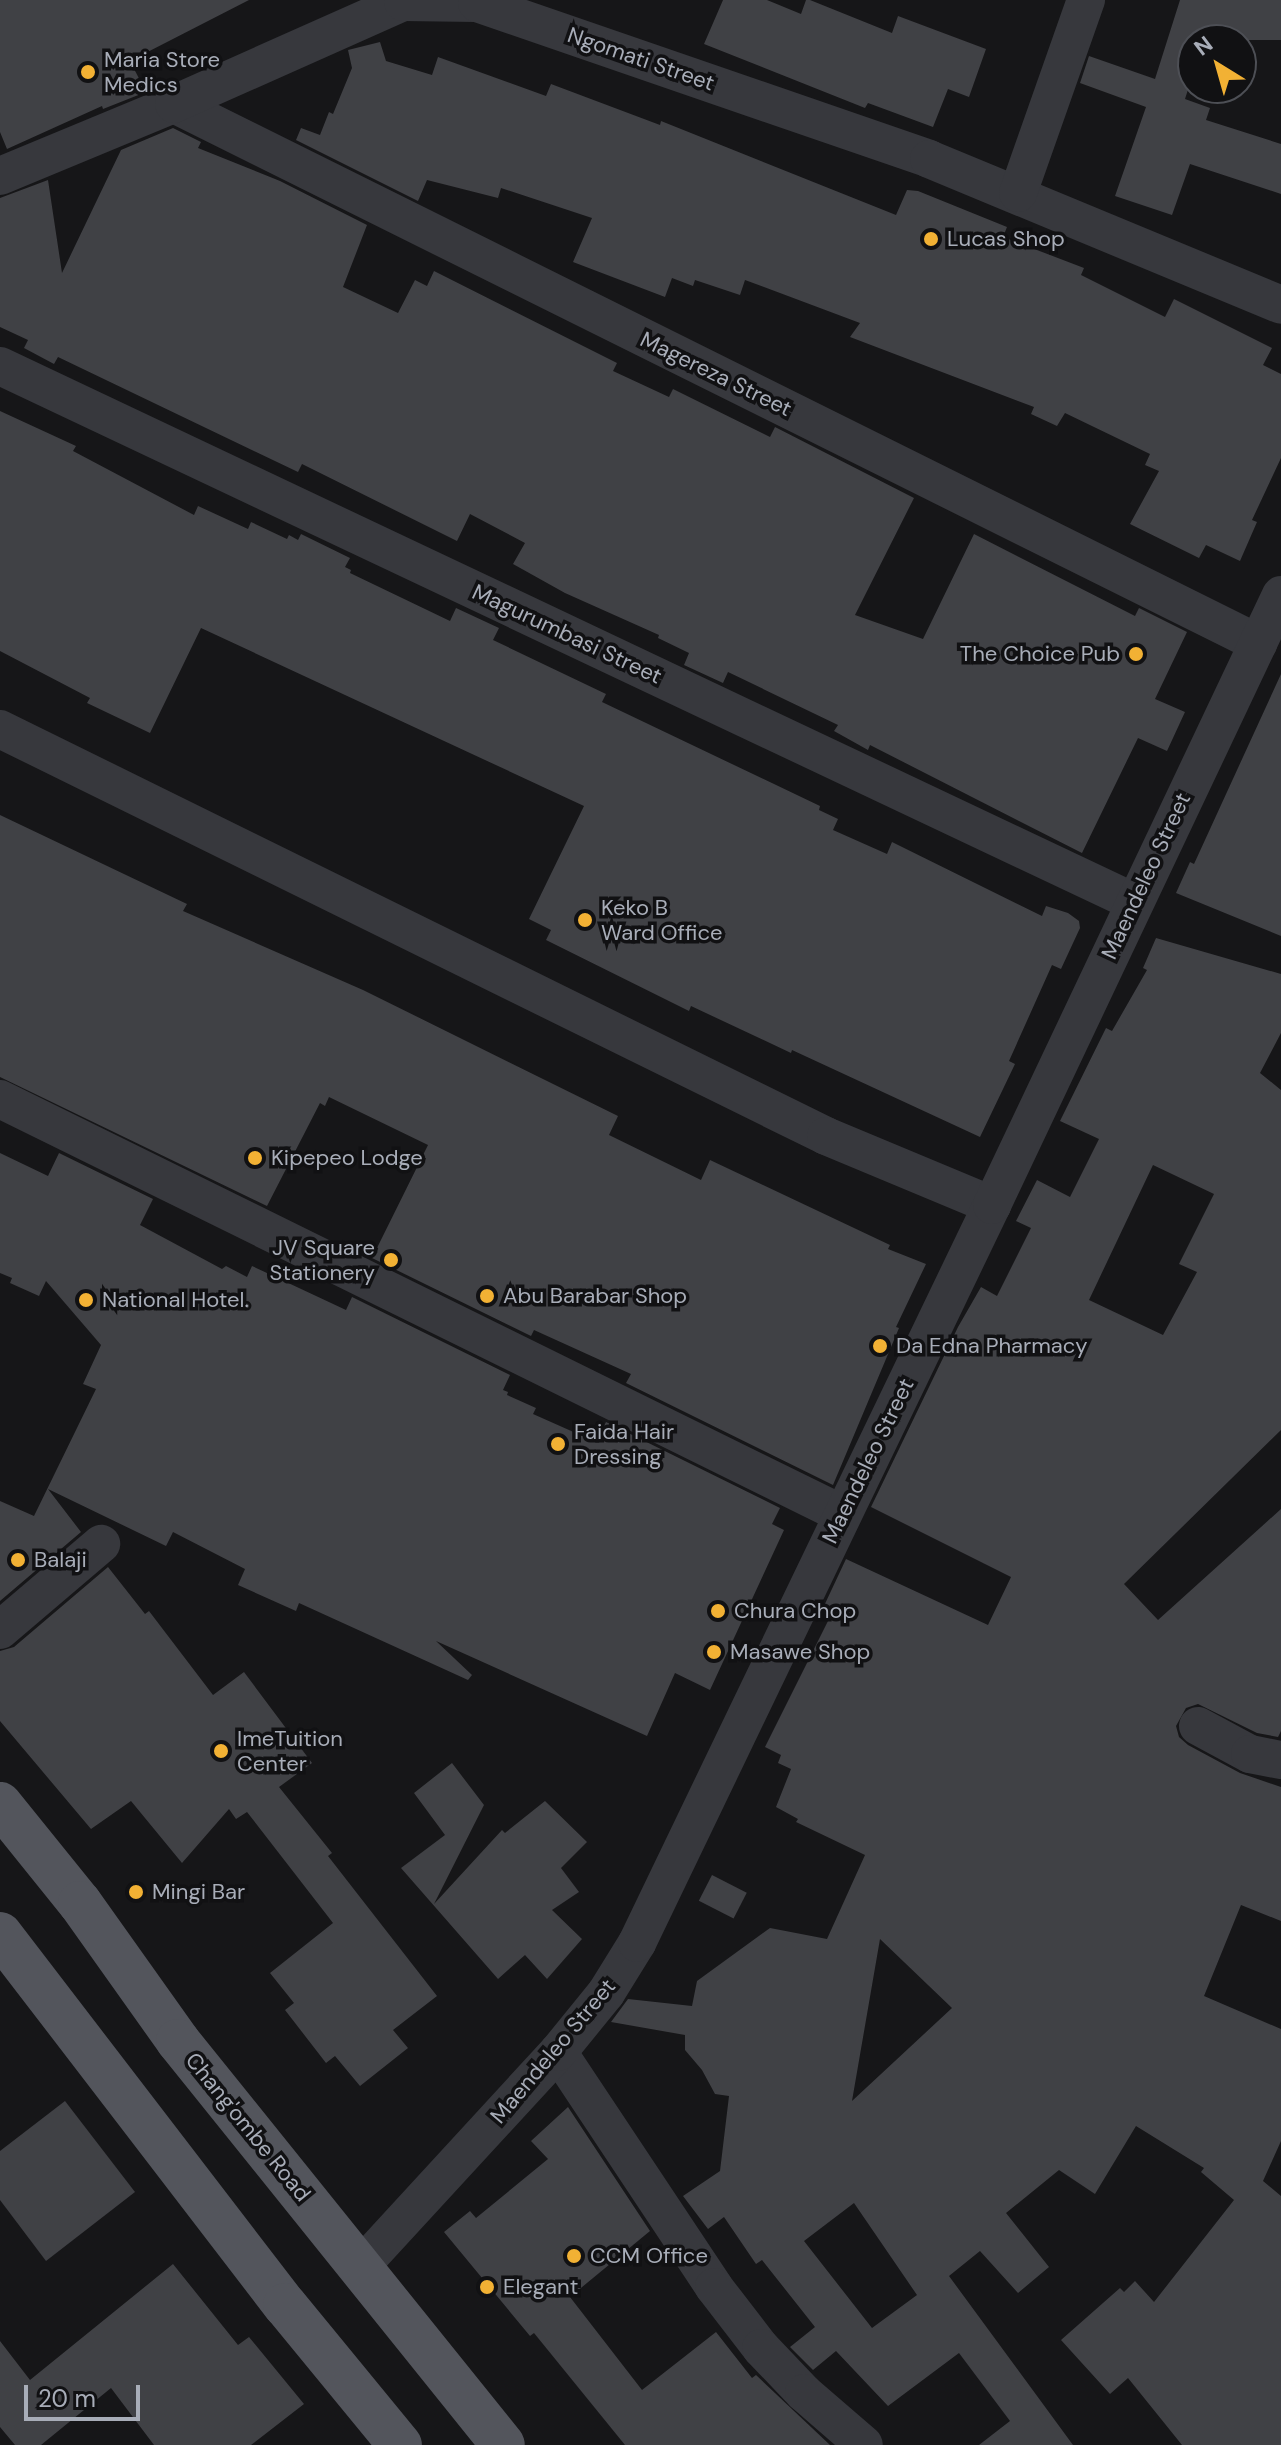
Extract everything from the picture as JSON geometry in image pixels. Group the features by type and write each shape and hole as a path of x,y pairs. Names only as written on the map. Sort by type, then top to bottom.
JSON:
{"main road":[{"name":"Chang'ombe Road","path":"0,1804 80,1903 178,2041 503,2445"},
{"path":"0,1934 275,2292 400,2445"}],"street":[{"path":"1018,193 1086,0"},
{"name":"Ngomati Street","path":"0,176 174,104 403,2 477,3 929,159 1018,193 1281,305"},
{"name":"Magereza Street","path":"174,104 1258,643"},
{"name":"Magurumbasi Street","path":"0,366 1134,902"},
{"name":"Maendeleo Street","path":"361,2266 558,2052 606,1993 637,1943 1281,595"},
{"path":"0,729 826,1136 992,1205"},
{"path":"0,1099 842,1514"},
{"path":"0,1630 101,1544"},
{"path":"1198,1726 1250,1754 1281,1760"},
{"path":"558,2052 714,2287 742,2324 804,2393 864,2445"}],"building":[{"path":"0,0 249,0 130,61 146,92 103,109 102,106 7,149 0,132"},
{"path":"723,0 767,0 801,14 806,0 810,0 892,33 898,16 986,49 969,97 948,89 933,127 868,103 865,108 704,44"},
{"path":"1180,0 1281,0 1281,40 1257,40 1257,24 1177,24 1177,104 1199,104 1210,108 1206,120 1281,144 1281,194 1190,164 1172,215 1115,196 1146,107 1080,83 1089,56 1155,79"},
{"path":"380,42 386,61 432,75 438,57 546,96 551,84 660,125 661,121 896,215 907,190 918,191 1007,227 1003,237 1084,268 1081,275 1165,317 1174,299 1272,348 1263,365 1281,374 1281,458 1252,520 1257,522 1240,561 1206,545 1199,558 1130,524 1159,471 1145,465 1150,454 1065,413 1057,426 1031,414 1034,407 850,337 860,323 745,280 740,295 695,280 693,286 672,278 665,297 573,262 592,218 501,188 498,198 427,180 418,201 296,140 301,128 320,135 329,112 333,114 352,68 348,50"},
{"path":"173,128 201,142 198,148 280,181 367,225 343,287 398,313 415,280 427,286 434,271 617,363 613,371 669,397 673,389 770,437 775,427 914,498 855,615 923,639 974,534 1135,616 1139,608 1187,632 1155,699 1185,712 1167,751 1138,738 1082,853 870,745 868,750 834,731 838,725 728,672 723,683 684,665 689,653 658,638 659,635 565,593 513,564 525,543 470,514 457,541 302,464 298,472 58,357 54,364 24,348 28,340 0,327 0,198 48,180 62,273 121,150"},
{"path":"0,411 76,446 73,451 194,515 198,506 248,529 251,522 287,539 289,535 298,540 301,534 350,558 345,567 351,570 350,573 450,621 456,608 499,628 493,640 606,694 602,702 820,806 819,810 838,819 833,830 887,854 892,842 1042,916 1046,906 1068,913 1079,921 1080,928 1061,969 1052,965 1009,1061 1015,1064 980,1137 691,1006 689,1011 546,940 551,930 529,919 584,806 201,628 150,733 87,703 90,698 0,651"},
{"path":"1281,674 1281,936 1176,893 1190,862 1194,864"},
{"path":"0,815 187,904 183,911 363,990 618,1116 609,1135 701,1180 710,1160 890,1245 888,1249 926,1264 896,1327 899,1328 833,1485 626,1383 631,1374 534,1330 531,1336 372,1258 428,1145 329,1097 325,1106 320,1103 267,1206 0,1077"},
{"path":"1156,938 1281,974 1281,1033 1260,1073 1281,1090 1281,1430 1124,1584 1158,1620 1281,1509 1281,1731 1278,1737 1257,1733 1198,1704 1186,1708 1176,1726 1179,1737 1188,1745 1240,1773 1281,1787 1281,1921 1241,1905 1204,1996 1281,2029 1281,2141 1263,2181 1281,2196 1281,2445 1182,2445 1128,2378 1110,2394 1061,2340 1120,2288 1124,2292 1135,2281 1154,2302 1234,2200 1201,2172 1204,2168 1136,2126 1095,2194 1059,2170 1006,2213 1049,2267 1018,2293 980,2251 949,2276 1073,2445 979,2445 1010,2421 959,2353 888,2406 836,2351 813,2370 790,2347 815,2327 762,2260 756,2264 724,2217 708,2229 683,2196 720,2171 729,2096 715,2094 702,2070 685,2050 685,2035 611,2022 628,1999 692,2006 697,1981 770,1928 827,1939 865,1855 796,1822 798,1819 776,1807 791,1769 778,1763 781,1755 765,1747 832,1613 823,1608 846,1559 988,1625 1011,1577 871,1507 958,1327 981,1287 997,1296 1031,1228 1016,1221 1037,1180 1070,1197 1099,1139 1060,1121 1106,1028 1112,1031 1147,970 1143,968","holes":["1153,1165 1214,1194 1179,1264 1197,1272 1163,1335 1089,1300","880,1939 952,2008 852,2101","854,2203 917,2295 872,2328 804,2241"]},
{"path":"0,1153 48,1176 59,1153 153,1199 140,1225 222,1269 226,1266 247,1277 252,1266 346,1310 352,1297 510,1375 503,1390 508,1392 507,1395 536,1408 533,1414 596,1442 606,1422 780,1508 772,1524 784,1530 710,1690 675,1673 647,1736 436,1641 472,1675 468,1680 299,1603 296,1611 238,1585 245,1569 173,1532 166,1546 48,1489 81,1532 0,1601 0,1501 34,1516 96,1389 83,1384 101,1345 46,1281 39,1296 10,1283 12,1278 0,1273"},
{"path":"108,1567 145,1614 149,1611 213,1695 244,1672 312,1763 279,1787 332,1853 328,1856 437,1996 393,2030 408,2048 360,2086 335,2056 326,2063 285,2010 294,2003 270,1973 333,1923 247,1812 236,1819 229,1809 182,1863 131,1801 91,1829 0,1721 0,1651 14,1647"},
{"path":"452,1763 484,1805 434,1904 502,1830 505,1833 545,1801 587,1842 561,1868 579,1892 552,1910 582,1939 547,1979 525,1955 498,1979 401,1868 445,1835 414,1793"},
{"path":"712,1875 747,1893 734,1919 699,1901"},
{"path":"65,2101 135,2192 46,2261 0,2200 0,2151"},
{"path":"568,2107 650,2231 570,2297 642,2390 716,2332 752,2378 756,2375 830,2445 625,2445 534,2333 530,2336 444,2232 470,2211 476,2218 548,2159 531,2141"},
{"path":"173,2264 238,2345 249,2337 304,2404 251,2445 154,2445 111,2388 41,2445 15,2445 0,2427 0,2341 30,2380"}],"place":[{"name":"Maria Store Medics","path":"88,72"},
{"name":"Lucas Shop","path":"931,239"},
{"name":"The Choice Pub","path":"1136,654"},
{"name":"Keko B Ward Office","path":"585,920"},
{"name":"Kipepeo Lodge","path":"255,1158"},
{"name":"JV Square Stationery","path":"391,1260"},
{"name":"Abu Barabar Shop","path":"487,1296"},
{"name":"National Hotel.","path":"86,1300"},
{"name":"Da Edna Pharmacy","path":"880,1346"},
{"name":"Faida Hair Dressing","path":"558,1444"},
{"name":"Balaji","path":"18,1560"},
{"name":"Chura Chop","path":"718,1611"},
{"name":"Masawe Shop","path":"714,1652"},
{"name":"ImeTuition Center","path":"221,1751"},
{"name":"Mingi Bar","path":"136,1892"},
{"name":"CCM Office","path":"574,2256"},
{"name":"Elegant","path":"487,2287"}]}
